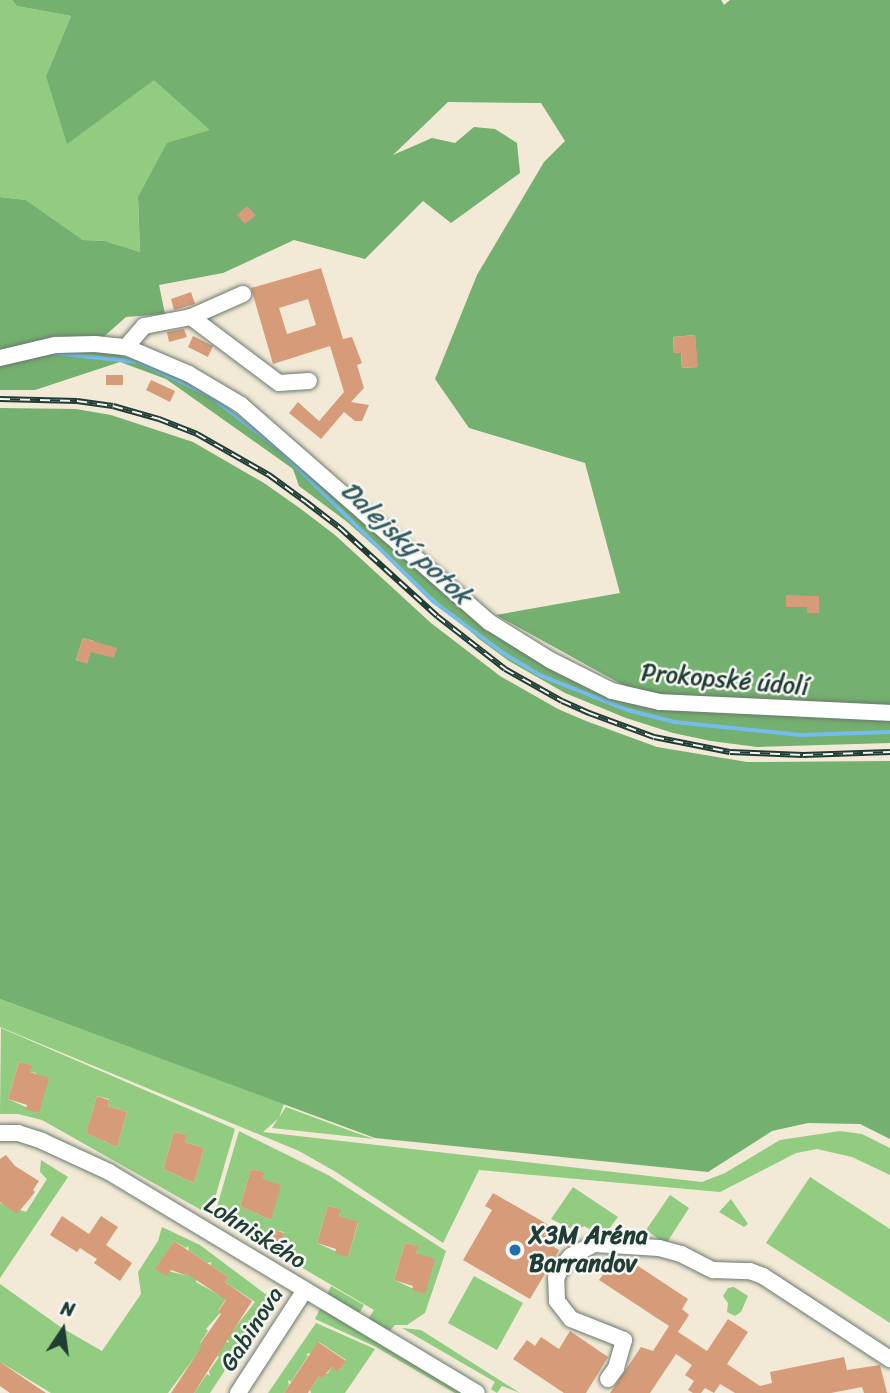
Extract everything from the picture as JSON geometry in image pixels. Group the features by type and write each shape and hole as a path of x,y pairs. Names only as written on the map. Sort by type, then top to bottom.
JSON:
{"street":[{"path":"126,347 144,326 191,317 243,294"},
{"path":"191,317 279,383 309,381"},
{"name":"Prokopské údolí","path":"0,358 54,345 126,347 189,374 241,405 489,622 550,660 612,691 660,702 890,713"},
{"name":"Lohniského","path":"0,1133 18,1133 42,1141 109,1172 477,1393"},
{"path":"608,1379 615,1368 624,1340 570,1320 556,1301 556,1278 562,1266 583,1248 595,1244 659,1248 681,1254 713,1270 750,1271 763,1276 890,1359"},
{"name":"Gabinova","path":"238,1393 305,1290"}],"green space":[{"path":"0,0 12,0 17,6 71,16 46,76 155,80 211,130 138,197 140,252 105,241 83,240 26,200 0,197"},
{"path":"12,0 721,0 724,5 730,0 890,0 890,706 656,696 621,684 496,615 620,593 585,463 469,428 435,379 477,275 544,162 565,141 541,103 448,102 393,155 432,138 455,143 474,127 495,129 517,143 520,173 451,223 423,201 365,259 294,240 223,273 159,285 165,314 126,317 100,340 0,351 0,197 26,200 83,240 105,241 140,252 138,197 167,143 210,130 154,80 67,144 46,76 71,16 17,6","holes":["695,335 697,367 682,368 681,353 674,353 673,337","786,596 819,596 818,613 807,613 807,607 787,607"]},
{"path":"51,350 113,352 191,381 307,469 408,561 609,696 890,719 890,743 757,747 711,741 673,733 626,718 565,693 509,661 479,639 346,521 299,486 293,469 166,379 120,362 35,390 0,390 0,365"},
{"path":"0,408 76,409 111,415 193,442 264,483 301,509 335,535 431,623 500,676 558,709 586,721 657,747 747,762 890,761 890,1139 860,1124 808,1123 772,1131 708,1172 375,1138 0,999","holes":["83,638 94,641 87,663 76,660"]},
{"path":"0,999 284,1104 279,1118 263,1132 702,1182 725,1173 780,1140 840,1131 862,1134 890,1148 890,1175 852,1157 817,1149 796,1153 720,1192 479,1170 443,1243 336,1172 299,1151 0,1027"},
{"path":"1,1028 235,1129 210,1215 42,1120 18,1114 0,1114","holes":["19,1062 31,1065 30,1072 36,1073 39,1113 8,1099","97,1096 109,1099 108,1106 127,1112 117,1147 86,1133","174,1132 186,1135 185,1142 204,1148 194,1183 163,1169"]},
{"path":"286,1107 351,1131 374,1139 272,1128"},
{"path":"239,1131 328,1175 446,1251 425,1313 407,1325 395,1325 389,1332 367,1321 374,1310 277,1253 284,1232 274,1230 269,1249 214,1217","holes":["251,1169 263,1172 262,1179 271,1220 240,1206","328,1206 340,1209 339,1216 358,1223 348,1257 317,1243","405,1243 417,1246 416,1253 425,1294 394,1280"]},
{"path":"41,1160 68,1177 0,1278 0,1203 26,1212 47,1179 40,1172"},
{"path":"810,1177 890,1229 890,1323 766,1243"},
{"path":"573,1187 618,1217 603,1237 584,1226 576,1231 551,1219"},
{"path":"670,1195 689,1208 666,1244 646,1230"},
{"path":"731,1199 748,1224 744,1227 719,1212"},
{"path":"162,1227 200,1245 272,1299 210,1393 194,1393 207,1374 210,1376 209,1371 219,1357 216,1354 225,1341 229,1343 227,1338 255,1302 225,1282 228,1277 210,1265 212,1262 207,1263 189,1251 188,1246 186,1248 174,1241 156,1268 184,1275 187,1273 197,1279 196,1282 226,1299 218,1311 220,1313 206,1329 208,1331 200,1343 203,1346 168,1393 51,1393 0,1362 0,1284 62,1328 102,1351 141,1294 138,1272 158,1241"},
{"path":"474,1276 523,1303 497,1350 448,1323"},
{"path":"331,1286 364,1305 356,1319 473,1393 455,1393 374,1346 315,1319"},
{"path":"734,1287 748,1296 741,1312 735,1316 727,1312 728,1303 723,1296 728,1288"},
{"path":"316,1323 375,1349 345,1393 311,1393 310,1390 319,1376 328,1373 332,1367 339,1371 346,1360 319,1342 311,1353 306,1354 308,1356 291,1382 288,1380 289,1385 284,1393 268,1393"},
{"path":"402,1328 421,1330 520,1393 502,1386 497,1393 491,1389 495,1382"}],"building":[{"path":"247,206 256,215 245,224 237,215"},
{"path":"321,268 343,339 352,337 362,363 357,365 364,388 351,402 369,405 362,421 355,421 344,412 321,439 289,413 298,402 319,421 344,392 330,346 273,364 251,288","holes":["308,299 316,325 287,334 279,308"]},
{"path":"191,292 195,304 174,310 171,299"},
{"path":"184,329 187,337 169,342 167,332"},
{"path":"695,335 698,367 682,368 681,353 674,353 673,337"},
{"path":"193,336 213,346 208,357 188,347"},
{"path":"106,375 123,375 123,385 106,385"},
{"path":"151,380 175,391 170,402 146,390"},
{"path":"786,595 819,596 819,613 807,613 807,607 786,607"},
{"path":"83,638 117,648 114,658 91,652 87,664 76,660"},
{"path":"19,1062 32,1065 30,1072 49,1078 39,1113 26,1109 27,1105 8,1099"},
{"path":"97,1096 109,1100 108,1106 127,1112 117,1147 86,1133"},
{"path":"174,1132 187,1135 185,1142 204,1148 194,1183 163,1169"},
{"path":"6,1155 15,1166 39,1181 33,1190 35,1192 17,1214 0,1202 0,1159"},
{"path":"251,1169 264,1172 262,1179 281,1185 271,1220 240,1206"},
{"path":"493,1193 554,1228 546,1242 559,1250 530,1299 463,1260 492,1210 485,1206"},
{"path":"328,1206 341,1209 339,1216 358,1222 348,1257 335,1253 336,1249 317,1243"},
{"path":"62,1216 89,1234 101,1216 118,1227 106,1245 132,1263 120,1281 94,1263 97,1259 80,1248 77,1252 50,1235"},
{"path":"275,1230 284,1233 280,1245 271,1242"},
{"path":"174,1241 228,1277 225,1282 252,1301 194,1393 171,1393 221,1314 218,1312 226,1300 186,1273 185,1275 171,1270 167,1276 155,1269"},
{"path":"405,1243 418,1246 416,1253 435,1259 425,1294 412,1290 413,1286 394,1280"},
{"path":"626,1258 688,1299 682,1309 689,1315 678,1332 707,1351 728,1319 748,1332 727,1364 760,1386 772,1383 770,1372 844,1357 847,1370 880,1365 887,1393 864,1393 862,1387 831,1393 735,1393 720,1384 714,1393 705,1388 701,1393 693,1393 688,1390 694,1381 685,1375 692,1365 676,1354 650,1393 610,1393 641,1347 653,1351 669,1326 599,1280 611,1263 619,1269"},
{"path":"570,1331 608,1357 586,1393 564,1393 513,1359 527,1340 535,1346 541,1337 559,1349"},
{"path":"318,1342 346,1361 338,1372 332,1367 322,1378 319,1376 308,1393 284,1393"},
{"path":"0,1362 46,1393 10,1393 0,1386"}],"waterway":[{"name":"Dalejský potok","path":"53,353 139,362 209,395 278,448 433,601 505,654 542,676 628,710 675,722 800,735 890,732"}],"railway":[{"path":"0,399 77,401 113,406 159,419 197,434 269,475 306,502 340,528 437,616 505,669 589,713 654,737 730,752 803,755 890,752"}],"place":[{"name":"X3M Aréna Barrandov","path":"515,1250"}]}
